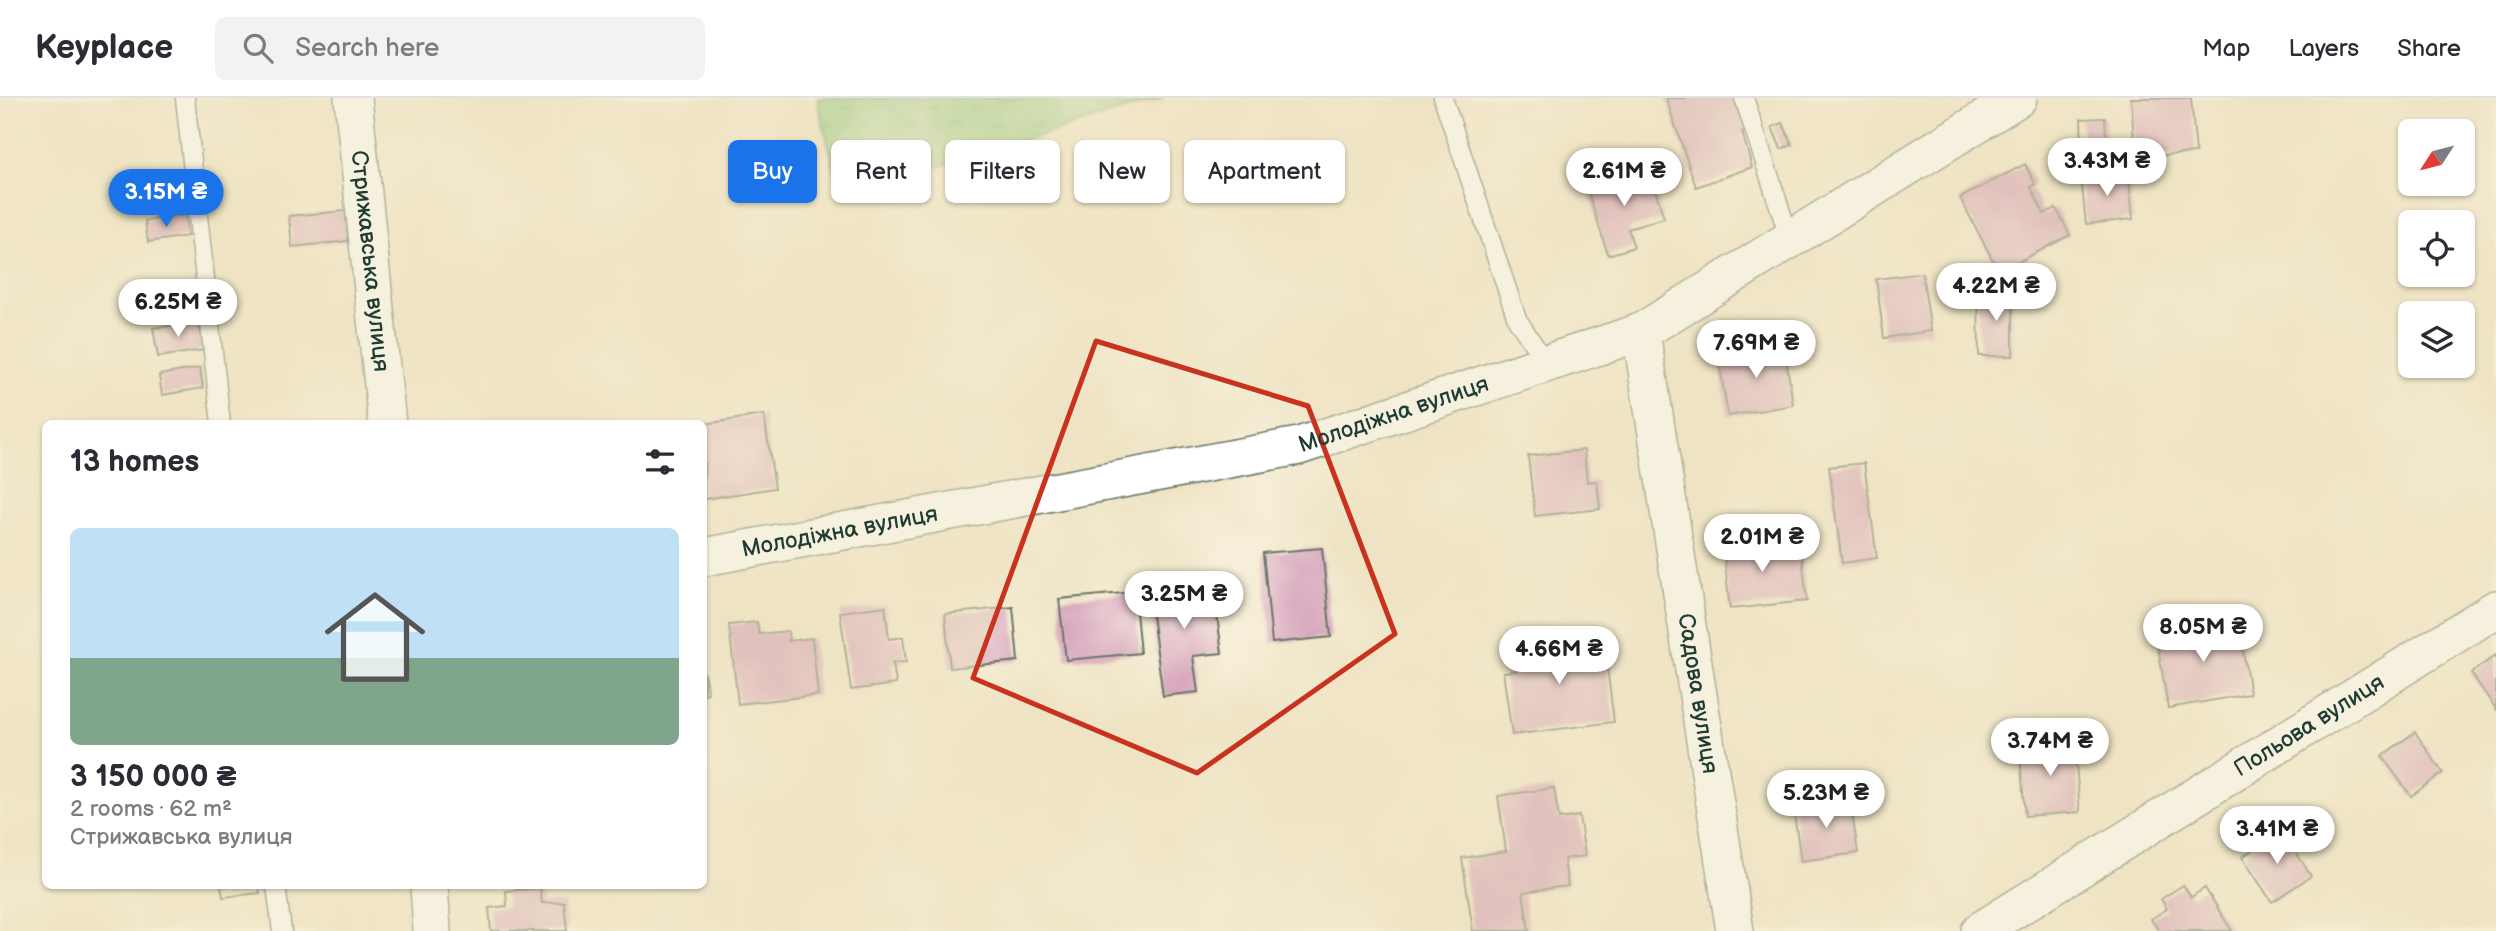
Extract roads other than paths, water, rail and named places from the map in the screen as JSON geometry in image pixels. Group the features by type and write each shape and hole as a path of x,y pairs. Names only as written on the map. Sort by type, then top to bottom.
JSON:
{"street":[{"name":"Стрижавська вулиця","path":"353,98 387,420"},
{"name":"Молодіжна вулиця","path":"707,556 1299,446 1641,332 2018,98"},
{"name":"Садова вулиця","path":"1641,332 1735,931"},
{"name":"Польова вулиця","path":"1980,931 2496,608"},
{"path":"429,889 432,931"}],"lane":[{"path":"185,98 221,420"},
{"path":"1443,98 1517,319 1546,364"},
{"path":"1744,98 1790,240"},
{"path":"276,889 282,931"}]}
